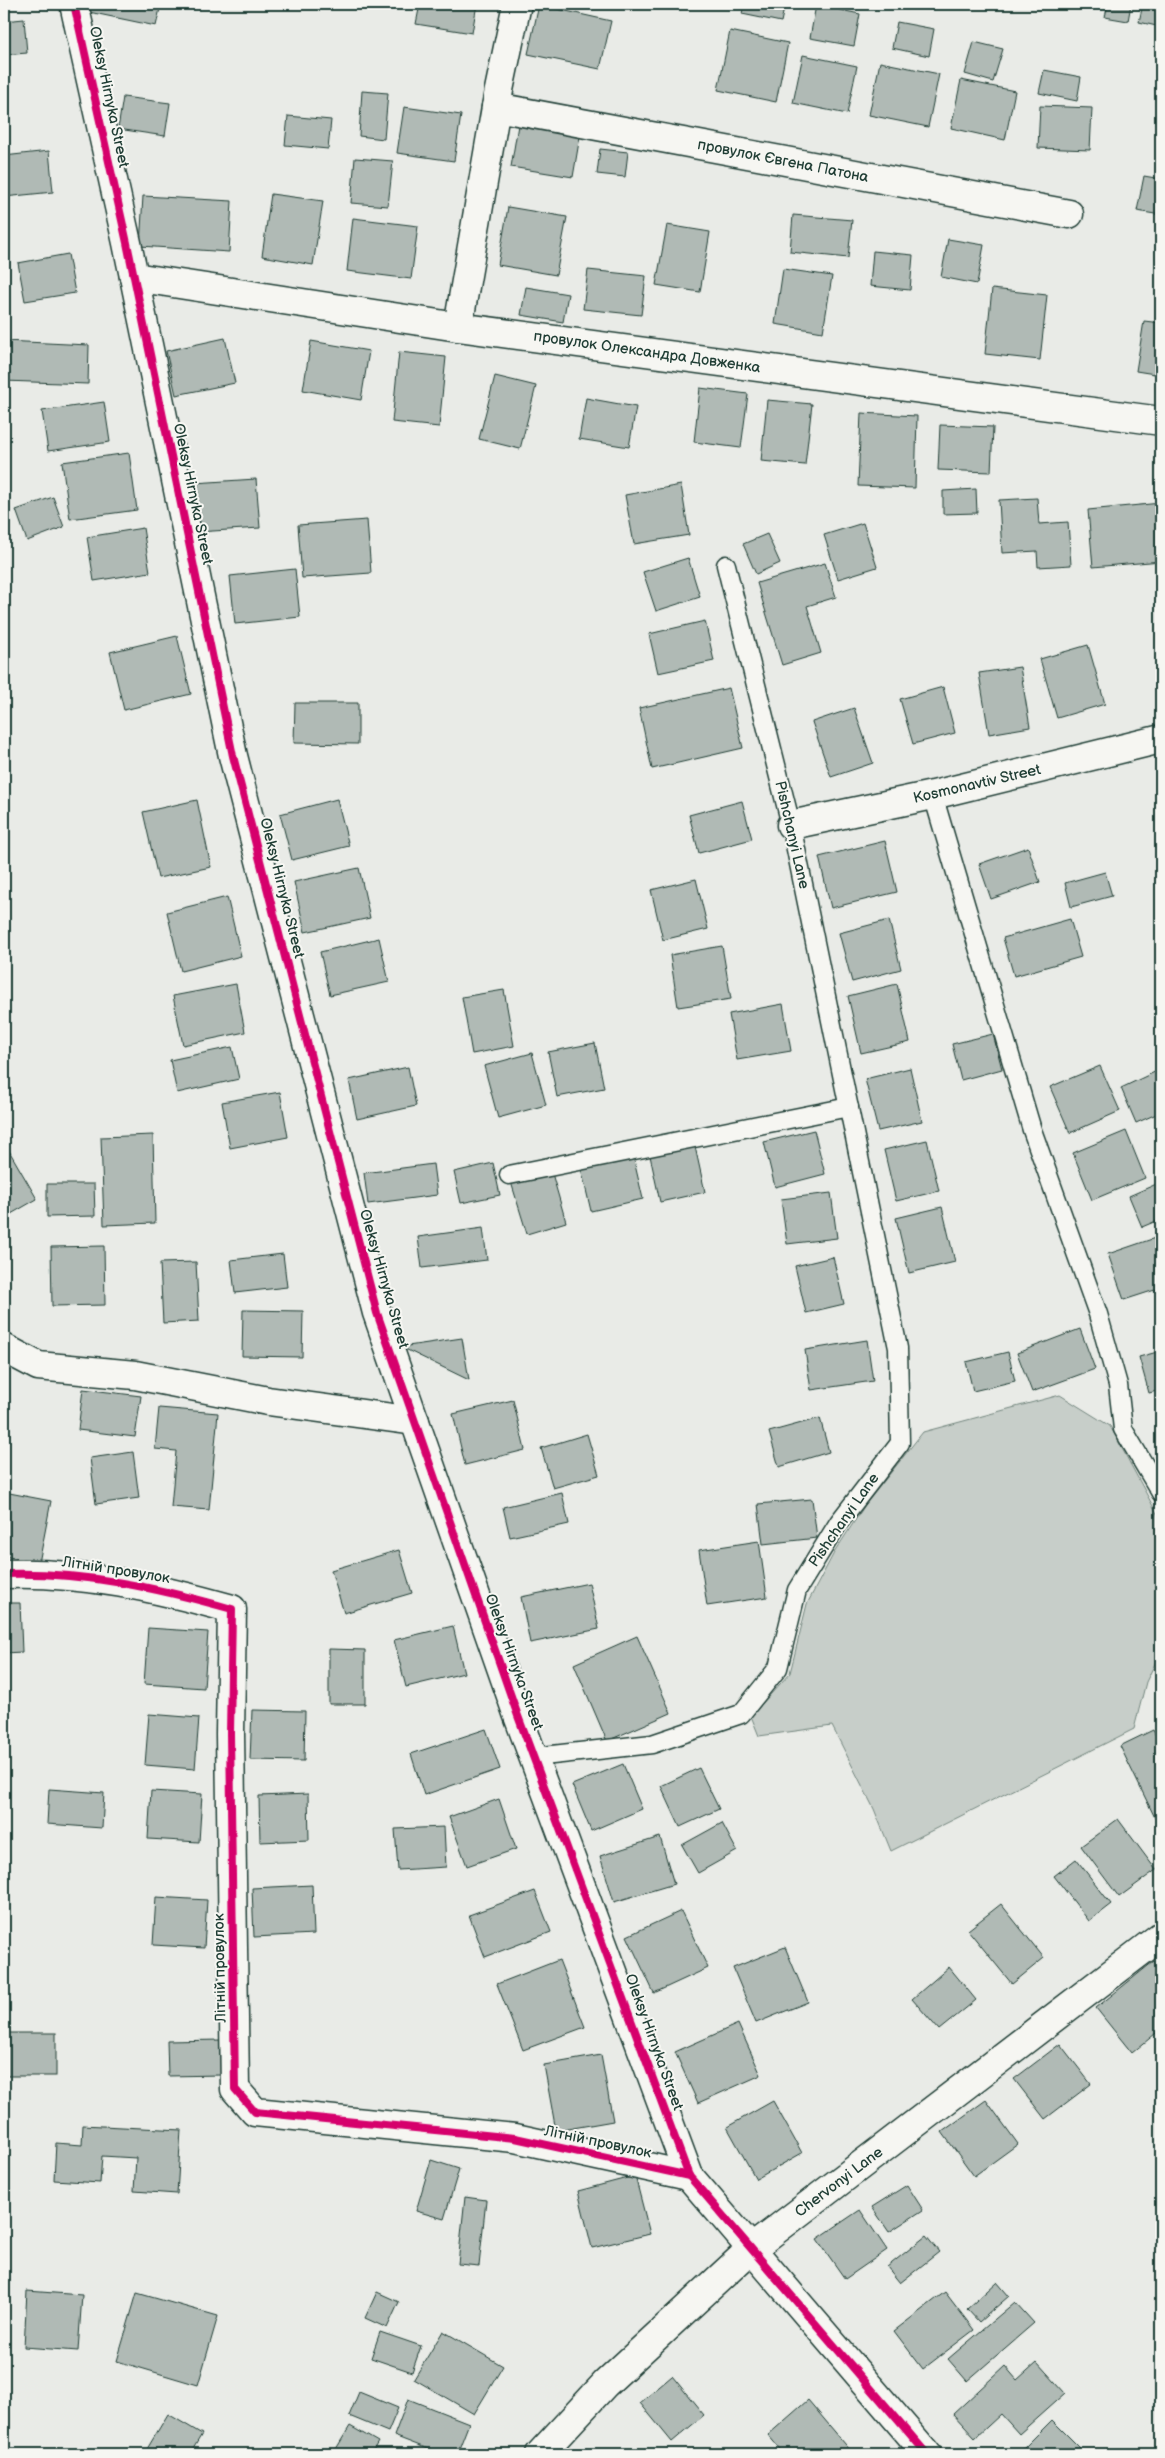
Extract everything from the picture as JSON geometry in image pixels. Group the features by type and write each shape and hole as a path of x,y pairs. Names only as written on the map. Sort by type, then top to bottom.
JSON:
{"street":[{"name":"Oleksy Hirnyka Street","path":"74,4 134,277 233,756 377,1313 534,1758 689,2176 927,2454"},
{"path":"458,327 496,107 518,4"},
{"name":"провулок Євгена Патона","path":"496,107 1070,214"},
{"name":"провулок Олександра Довженка","path":"134,277 458,327 1161,422"},
{"name":"Kosmonavtiv Street","path":"791,825 933,795 1161,740"},
{"path":"4,1348 38,1366 135,1375 268,1401 415,1421"},
{"name":"Літній провулок","path":"4,1574 45,1573 160,1590 232,1609 230,1734 235,2089 255,2112 514,2138 689,2176"},
{"name":"Chervonyi Lane","path":"540,2454 604,2384 751,2249 1161,1936"}],"lane":[{"name":"Pishchanyi Lane","path":"534,1758 652,1744 741,1714 778,1668 797,1590 839,1522 900,1442 898,1348 791,825 726,565"},
{"path":"933,795 1032,1130 1098,1314 1118,1385 1123,1429 1161,1493"},
{"path":"509,1176 849,1107"}],"shaded area":[{"path":"1060,1395 1110,1426 1161,1521 1161,1651 1146,1682 1134,1729 891,1851 874,1809 832,1726 759,1736 751,1716 790,1673 807,1604 834,1553 865,1505 923,1432"}],"building":[{"path":"85,4 161,4 156,26 84,11"},
{"path":"420,4 477,4 472,33 416,24"},
{"path":"744,4 785,4 781,22 742,14"},
{"path":"1108,4 1131,4 1128,21 1105,17"},
{"path":"1143,4 1161,4 1161,27 1139,22"},
{"path":"539,5 611,21 600,69 528,54"},
{"path":"816,5 860,14 854,46 810,38"},
{"path":"24,19 27,53 4,55 4,21"},
{"path":"897,22 934,29 929,56 892,48"},
{"path":"730,31 788,43 776,102 718,90"},
{"path":"974,42 1003,49 993,82 965,74"},
{"path":"803,55 857,66 847,114 793,103"},
{"path":"880,62 939,74 928,127 869,115"},
{"path":"1044,70 1081,77 1077,101 1039,93"},
{"path":"961,80 1015,91 1005,140 951,128"},
{"path":"362,91 388,93 384,139 359,136"},
{"path":"123,97 170,103 165,136 118,129"},
{"path":"1040,106 1092,108 1090,150 1038,148"},
{"path":"404,107 461,115 454,161 397,153"},
{"path":"288,116 331,120 328,149 285,145"},
{"path":"519,119 581,130 573,177 511,167"},
{"path":"600,149 628,152 625,177 597,174"},
{"path":"49,151 53,192 4,197 4,156"},
{"path":"355,158 393,161 388,206 351,203"},
{"path":"1144,176 1161,179 1161,215 1137,211"},
{"path":"271,194 323,201 313,265 262,256"},
{"path":"143,196 232,201 229,252 140,246"},
{"path":"508,207 567,217 556,275 498,265"},
{"path":"793,215 852,220 848,258 790,252"},
{"path":"353,218 418,226 411,279 347,271"},
{"path":"667,225 710,232 700,292 656,285"},
{"path":"948,239 984,245 977,284 941,277"},
{"path":"873,251 913,255 910,290 870,286"},
{"path":"68,254 75,293 25,301 18,263"},
{"path":"783,269 832,276 823,332 775,324"},
{"path":"588,270 646,276 641,315 583,309"},
{"path":"526,287 568,294 563,322 521,315"},
{"path":"992,289 1047,295 1040,360 985,354"},
{"path":"1144,321 1161,323 1161,375 1136,371"},
{"path":"225,338 235,383 176,395 166,351"},
{"path":"4,341 89,345 88,384 4,381"},
{"path":"311,341 369,351 361,400 303,390"},
{"path":"399,352 446,357 439,427 392,422"},
{"path":"495,376 536,386 520,449 479,439"},
{"path":"700,388 748,394 741,448 694,442"},
{"path":"586,398 636,407 629,447 579,439"},
{"path":"767,400 812,404 805,465 761,461"},
{"path":"104,402 110,442 48,451 42,411"},
{"path":"861,413 917,416 915,488 858,486"},
{"path":"940,425 993,427 991,472 938,470"},
{"path":"129,453 137,510 70,519 62,462"},
{"path":"256,479 260,528 197,532 194,483"},
{"path":"681,485 689,535 634,544 625,495"},
{"path":"976,489 977,513 943,514 943,491"},
{"path":"53,497 64,527 27,541 16,510"},
{"path":"1037,498 1039,524 1068,522 1071,565 1038,567 1037,551 1002,553 999,500"},
{"path":"1161,503 1161,561 1093,567 1088,510"},
{"path":"367,520 371,573 302,578 298,525"},
{"path":"863,523 877,567 838,579 824,535"},
{"path":"143,528 150,572 94,581 87,537"},
{"path":"767,534 780,563 756,574 743,544"},
{"path":"688,558 700,597 656,611 643,572"},
{"path":"825,563 836,597 807,606 821,653 782,665 757,583"},
{"path":"295,569 300,617 235,624 230,576"},
{"path":"705,621 714,661 658,673 649,634"},
{"path":"177,636 191,694 124,710 110,652"},
{"path":"1088,645 1105,704 1057,718 1040,659"},
{"path":"1020,667 1030,727 989,734 979,673"},
{"path":"943,687 955,733 913,744 900,699"},
{"path":"729,688 743,748 652,769 639,708"},
{"path":"295,703 358,703 358,744 294,743"},
{"path":"854,708 873,763 831,777 812,722"},
{"path":"1161,776 1161,803 1155,778"},
{"path":"337,799 349,846 292,860 280,814"},
{"path":"197,800 211,867 158,878 143,812"},
{"path":"742,801 752,839 699,853 689,815"},
{"path":"885,841 897,892 831,908 819,857"},
{"path":"1028,847 1040,882 991,899 979,864"},
{"path":"359,868 370,918 305,932 294,882"},
{"path":"1105,872 1112,896 1071,907 1065,883"},
{"path":"696,879 708,929 663,940 651,890"},
{"path":"227,897 241,956 181,971 167,912"},
{"path":"1070,919 1081,957 1014,976 1003,938"},
{"path":"889,920 901,969 852,982 839,933"},
{"path":"379,938 389,982 330,995 320,952"},
{"path":"722,946 731,999 678,1007 670,955"},
{"path":"236,984 245,1032 183,1045 173,996"},
{"path":"897,984 910,1042 861,1053 848,996"},
{"path":"504,990 514,1046 472,1054 462,997"},
{"path":"783,1004 791,1051 737,1060 729,1014"},
{"path":"993,1034 1002,1069 961,1080 952,1044"},
{"path":"595,1043 604,1088 557,1097 548,1052"},
{"path":"232,1047 239,1079 177,1093 170,1060"},
{"path":"532,1053 546,1105 498,1118 484,1066"},
{"path":"1100,1066 1120,1111 1070,1133 1050,1087"},
{"path":"408,1067 416,1106 357,1119 349,1080"},
{"path":"910,1068 922,1121 878,1131 865,1079"},
{"path":"1161,1069 1161,1112 1136,1123 1121,1088"},
{"path":"280,1092 288,1137 230,1148 222,1102"},
{"path":"814,1130 825,1174 775,1187 764,1142"},
{"path":"1126,1131 1145,1178 1092,1200 1073,1153"},
{"path":"153,1135 155,1223 104,1225 101,1137"},
{"path":"927,1140 939,1191 896,1201 884,1150"},
{"path":"694,1142 705,1192 660,1202 649,1151"},
{"path":"8,1149 37,1199 4,1218 4,1152"},
{"path":"632,1152 643,1199 591,1211 580,1164"},
{"path":"493,1163 500,1195 461,1203 454,1172"},
{"path":"433,1164 437,1195 368,1204 364,1173"},
{"path":"551,1170 566,1222 527,1234 511,1182"},
{"path":"1161,1182 1161,1219 1142,1227 1129,1196"},
{"path":"47,1184 94,1184 95,1216 47,1217"},
{"path":"831,1193 837,1238 787,1244 781,1199"},
{"path":"942,1207 955,1262 909,1273 896,1218"},
{"path":"483,1228 487,1260 422,1268 418,1237"},
{"path":"1161,1236 1161,1288 1124,1300 1108,1254"},
{"path":"104,1246 105,1305 52,1306 51,1247"},
{"path":"283,1254 287,1287 235,1293 231,1260"},
{"path":"833,1257 844,1304 806,1313 795,1266"},
{"path":"196,1262 199,1321 163,1323 160,1263"},
{"path":"243,1310 303,1311 302,1357 242,1356"},
{"path":"1080,1329 1095,1369 1032,1392 1017,1353"},
{"path":"462,1338 469,1380 401,1347"},
{"path":"867,1340 873,1381 811,1390 805,1350"},
{"path":"1161,1351 1161,1390 1149,1393 1139,1357"},
{"path":"1008,1352 1015,1381 973,1391 966,1362"},
{"path":"83,1389 141,1396 135,1437 78,1430"},
{"path":"513,1400 525,1450 465,1465 453,1414"},
{"path":"159,1408 218,1413 209,1510 171,1507 176,1451 155,1449"},
{"path":"820,1418 829,1452 779,1467 769,1432"},
{"path":"587,1434 599,1475 553,1488 541,1448"},
{"path":"133,1452 139,1498 96,1504 90,1458"},
{"path":"4,1492 51,1501 39,1563 4,1556"},
{"path":"562,1493 569,1524 510,1537 503,1507"},
{"path":"812,1499 817,1538 763,1544 758,1504"},
{"path":"759,1541 767,1597 707,1606 699,1550"},
{"path":"399,1550 412,1593 344,1613 331,1570"},
{"path":"589,1583 599,1629 530,1643 521,1597"},
{"path":"4,1603 20,1603 22,1652 4,1653"},
{"path":"453,1626 464,1673 406,1687 394,1640"},
{"path":"148,1628 208,1632 204,1688 144,1684"},
{"path":"637,1636 671,1713 607,1741 574,1664"},
{"path":"329,1649 365,1650 365,1704 329,1704"},
{"path":"252,1710 305,1711 304,1761 250,1760"},
{"path":"149,1714 199,1718 195,1769 145,1765"},
{"path":"486,1729 500,1769 424,1795 411,1754"},
{"path":"1153,1730 1161,1746 1161,1830 1120,1746"},
{"path":"623,1764 642,1809 591,1831 572,1785"},
{"path":"699,1768 719,1809 680,1827 661,1786"},
{"path":"49,1789 104,1793 102,1828 47,1824"},
{"path":"151,1791 202,1794 199,1842 148,1839"},
{"path":"308,1794 309,1840 260,1842 259,1796"},
{"path":"499,1799 516,1849 467,1866 449,1817"},
{"path":"1118,1819 1156,1870 1119,1897 1081,1846"},
{"path":"722,1823 737,1851 698,1873 682,1845"},
{"path":"444,1827 446,1867 398,1870 395,1829"},
{"path":"660,1837 674,1884 614,1902 600,1856"},
{"path":"1076,1859 1111,1904 1089,1921 1054,1876"},
{"path":"312,1885 314,1934 254,1937 252,1888"},
{"path":"535,1891 551,1932 485,1957 469,1915"},
{"path":"156,1897 207,1900 204,1948 153,1945"},
{"path":"1001,1904 1044,1958 1012,1984 968,1930"},
{"path":"681,1911 708,1968 654,1993 627,1936"},
{"path":"785,1947 808,2002 756,2023 733,1968"},
{"path":"559,1960 585,2027 523,2050 497,1984"},
{"path":"1154,1961 1161,1969 1161,2029 1132,2053 1096,2008"},
{"path":"949,1967 976,2000 939,2030 912,1999"},
{"path":"738,2024 761,2075 698,2103 675,2052"},
{"path":"4,2033 56,2033 56,2076 4,2076"},
{"path":"221,2040 221,2075 168,2076 167,2041"},
{"path":"1060,2044 1091,2084 1045,2119 1014,2079"},
{"path":"601,2055 613,2121 556,2131 544,2065"},
{"path":"986,2100 1018,2144 974,2176 942,2132"},
{"path":"773,2101 802,2153 756,2179 727,2127"},
{"path":"83,2125 181,2130 177,2194 134,2191 136,2158 102,2156 100,2183 54,2180 56,2143 82,2145"},
{"path":"431,2160 459,2169 444,2219 416,2211"},
{"path":"635,2176 650,2234 592,2248 578,2191"},
{"path":"907,2185 923,2210 889,2232 872,2207"},
{"path":"465,2197 486,2200 479,2266 458,2264"},
{"path":"860,2210 887,2250 845,2279 817,2239"},
{"path":"926,2236 939,2252 900,2283 887,2267"},
{"path":"997,2282 1009,2296 979,2322 967,2309"},
{"path":"27,2291 82,2295 78,2351 24,2347"},
{"path":"377,2292 399,2302 387,2328 365,2318"},
{"path":"945,2292 974,2330 923,2369 894,2331"},
{"path":"137,2293 218,2316 198,2385 117,2361"},
{"path":"1015,2302 1034,2323 967,2381 948,2359"},
{"path":"443,2331 503,2366 474,2414 414,2379"},
{"path":"380,2332 421,2346 412,2372 371,2358"},
{"path":"1037,2362 1065,2393 1019,2434 1001,2414 975,2438 953,2414 1005,2366 1017,2380"},
{"path":"672,2376 704,2415 672,2442 640,2403"},
{"path":"359,2392 398,2408 388,2432 349,2416"},
{"path":"408,2399 469,2423 457,2454 441,2454 394,2436"},
{"path":"808,2400 851,2451 847,2454 784,2454 768,2435"},
{"path":"168,2414 202,2434 190,2454 144,2454"},
{"path":"1052,2420 1086,2454 1018,2454"},
{"path":"350,2426 378,2442 371,2454 333,2454"}],"cycle path":[{"path":"74,4 127,243 233,756 377,1313 518,1716 689,2176 927,2454"},
{"path":"4,1574 62,1575 119,1582 176,1594 232,1609 230,1734 235,2089 255,2112 515,2138 689,2176"}]}
